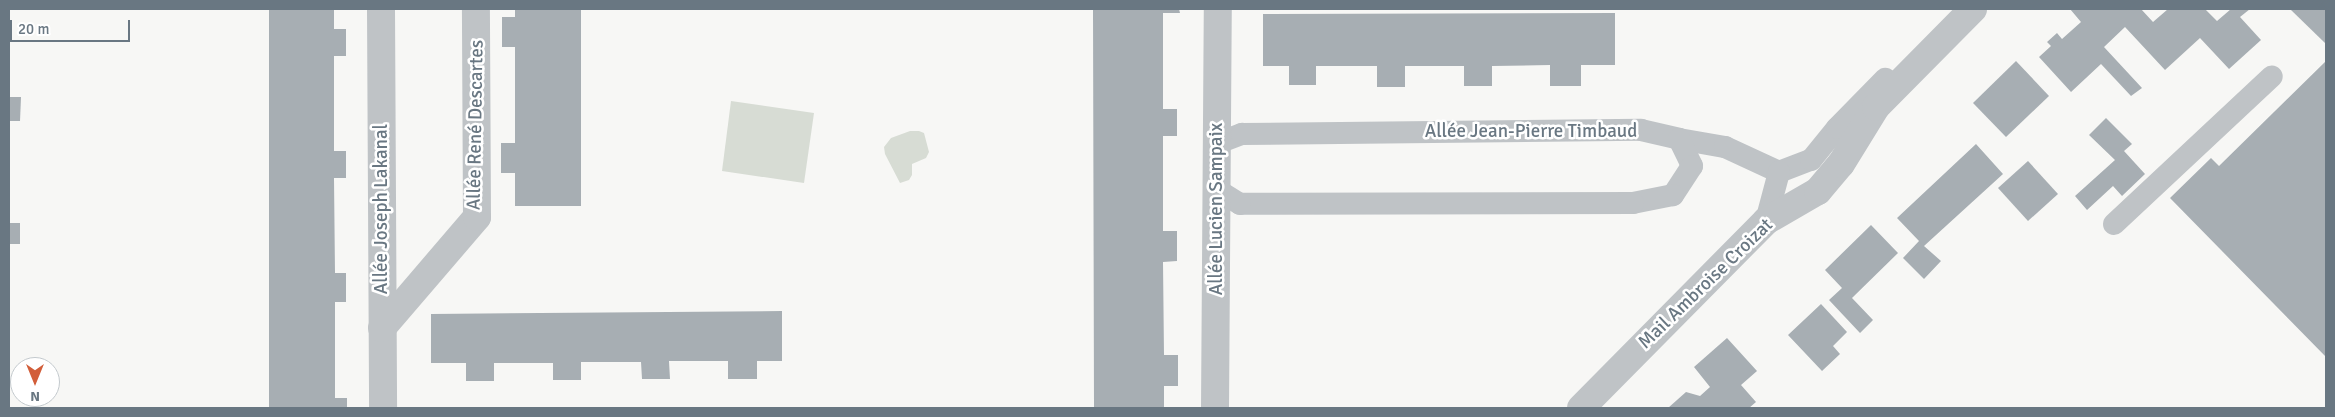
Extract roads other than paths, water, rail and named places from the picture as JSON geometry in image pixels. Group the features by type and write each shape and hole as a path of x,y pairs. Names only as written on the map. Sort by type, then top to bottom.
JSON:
{"street":[{"name":"Allée Joseph Lakanal","path":"381,9 383,408"},
{"name":"Allée René Descartes","path":"382,328 477,216 476,9"},
{"name":"Allée Lucien Sampaix","path":"1215,408 1218,9"},
{"name":"Mail Ambroise Croizat","path":"1581,408 1766,221 1818,191 1841,164 1876,107 1973,9"}],"lane":[{"path":"1766,221 1779,172 1811,160 1836,128 1954,9"},
{"path":"2114,224 2272,76"},
{"name":"Allée Jean-Pierre Timbaud","path":"1218,143 1242,134 1641,130 1725,148 1779,172"},
{"path":"1218,190 1240,204 1633,203 1673,195 1692,166 1679,139"}]}
